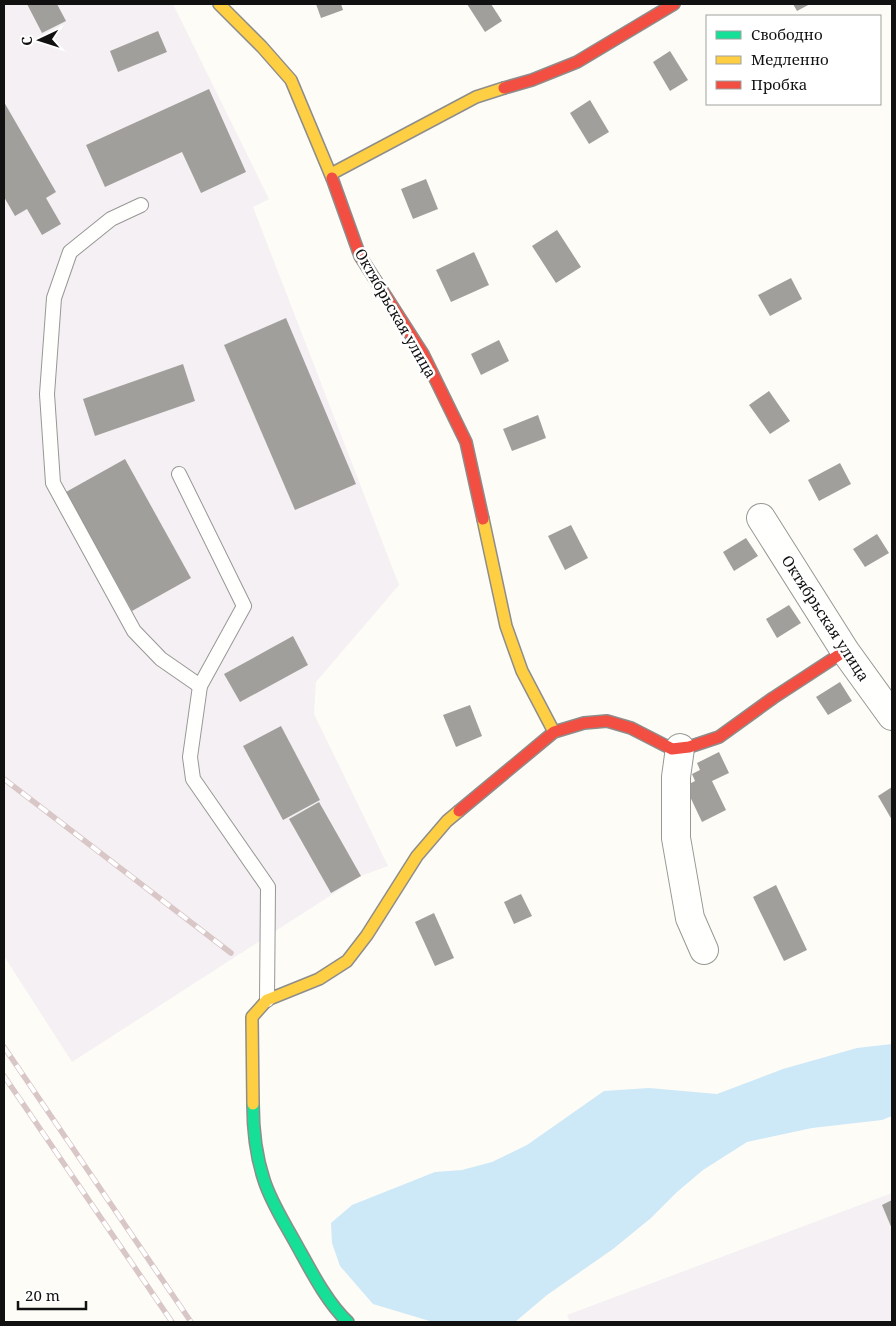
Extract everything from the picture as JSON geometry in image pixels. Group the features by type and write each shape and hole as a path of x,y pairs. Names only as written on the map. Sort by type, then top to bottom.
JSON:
{"street":[{"name":"Октябрьская улица","path":"220,4 292,80 331,174 360,256 423,354 466,442 506,626 522,671 554,732"},
{"path":"331,174 476,97 532,80 577,62 674,4"},
{"name":"Октябрьская улица","path":"761,518 845,651 892,716"},
{"path":"348,1322 340,1316 313,1274 270,1197 263,1178 253,1129 252,1017 267,1000 319,979 347,961 367,935 417,856 447,821 554,732 584,723 607,721 631,728 672,749 689,748 719,738 773,698 845,651"},
{"path":"680,748 676,777 676,838 690,918 704,950"}],"lane":[{"path":"141,205 111,219 70,252 54,298 47,394 53,483 134,631 161,659 200,686"},
{"path":"179,474 244,606 200,686 190,757 193,779 268,887 267,1000"}],"shaded area":[{"path":"4,4 173,4 269,199 253,207 399,585 316,682 314,714 388,866 361,876 72,1062 4,956"},
{"path":"892,1193 892,1322 570,1322 567,1315"}],"water":[{"path":"892,1044 892,1116 882,1120 812,1128 747,1142 703,1170 651,1218 613,1249 547,1295 515,1322 433,1322 373,1304 340,1266 332,1243 331,1223 352,1205 435,1172 462,1170 492,1162 527,1145 604,1091 649,1088 717,1094 783,1069 857,1048"}],"building":[{"path":"27,4 57,4 66,21 42,33"},
{"path":"316,4 341,4 343,10 321,18"},
{"path":"467,4 491,4 502,21 485,32"},
{"path":"793,4 810,4 797,11"},
{"path":"158,31 167,52 118,72 110,51"},
{"path":"670,51 688,80 670,91 653,62"},
{"path":"209,89 246,172 201,193 182,152 105,187 86,145"},
{"path":"590,100 609,132 589,144 570,113"},
{"path":"4,102 56,192 46,198 61,224 42,235 27,209 15,216 4,197"},
{"path":"426,179 438,209 413,219 401,189"},
{"path":"557,230 581,267 556,283 532,246"},
{"path":"474,252 489,285 451,302 436,270"},
{"path":"791,278 802,299 770,316 758,295"},
{"path":"286,318 356,484 295,510 224,345"},
{"path":"499,340 509,361 481,375 471,354"},
{"path":"183,364 195,401 95,436 83,399"},
{"path":"769,391 790,421 770,434 749,405"},
{"path":"538,415 546,438 512,451 503,429"},
{"path":"125,459 191,578 132,611 66,492"},
{"path":"840,463 851,484 819,501 808,480"},
{"path":"571,525 588,558 565,570 548,536"},
{"path":"877,534 889,553 865,567 853,549"},
{"path":"746,538 758,556 734,571 723,552"},
{"path":"789,605 801,623 777,638 766,619"},
{"path":"293,636 308,665 240,702 224,674"},
{"path":"840,682 852,701 828,715 816,697"},
{"path":"470,705 482,736 456,747 443,715"},
{"path":"281,726 320,800 283,820 243,746"},
{"path":"719,752 729,773 712,781 726,810 702,822 685,786 695,781 692,774 700,770 697,763"},
{"path":"892,787 892,820 878,796"},
{"path":"319,802 361,876 331,893 289,819"},
{"path":"776,885 807,950 784,961 753,897"},
{"path":"521,894 532,916 514,924 504,902"},
{"path":"434,913 454,958 435,966 415,922"},
{"path":"892,1200 892,1229 882,1205"}],"railway":[{"path":"4,779 231,953"},
{"path":"4,1047 191,1322"},
{"path":"4,1076 172,1322"}],"traffic: fast":[{"path":"253,1104 257,1152 261,1171 270,1196 319,1284 333,1305 348,1322"}],"traffic: slow":[{"path":"219,4 262,47 291,80 332,178"},
{"path":"331,174 476,97 504,88"},
{"path":"483,519 506,626 522,671 554,732"},
{"path":"253,1104 252,1017 267,1000 319,979 347,961 367,935 417,856 447,821 459,811"}],"traffic: jam":[{"path":"504,88 532,80 577,62 674,4"},
{"path":"332,178 360,256 423,354 466,442 483,519"},
{"path":"459,811 554,732 584,723 607,721 631,728 672,749 689,747 719,737 773,698 845,651"}]}
